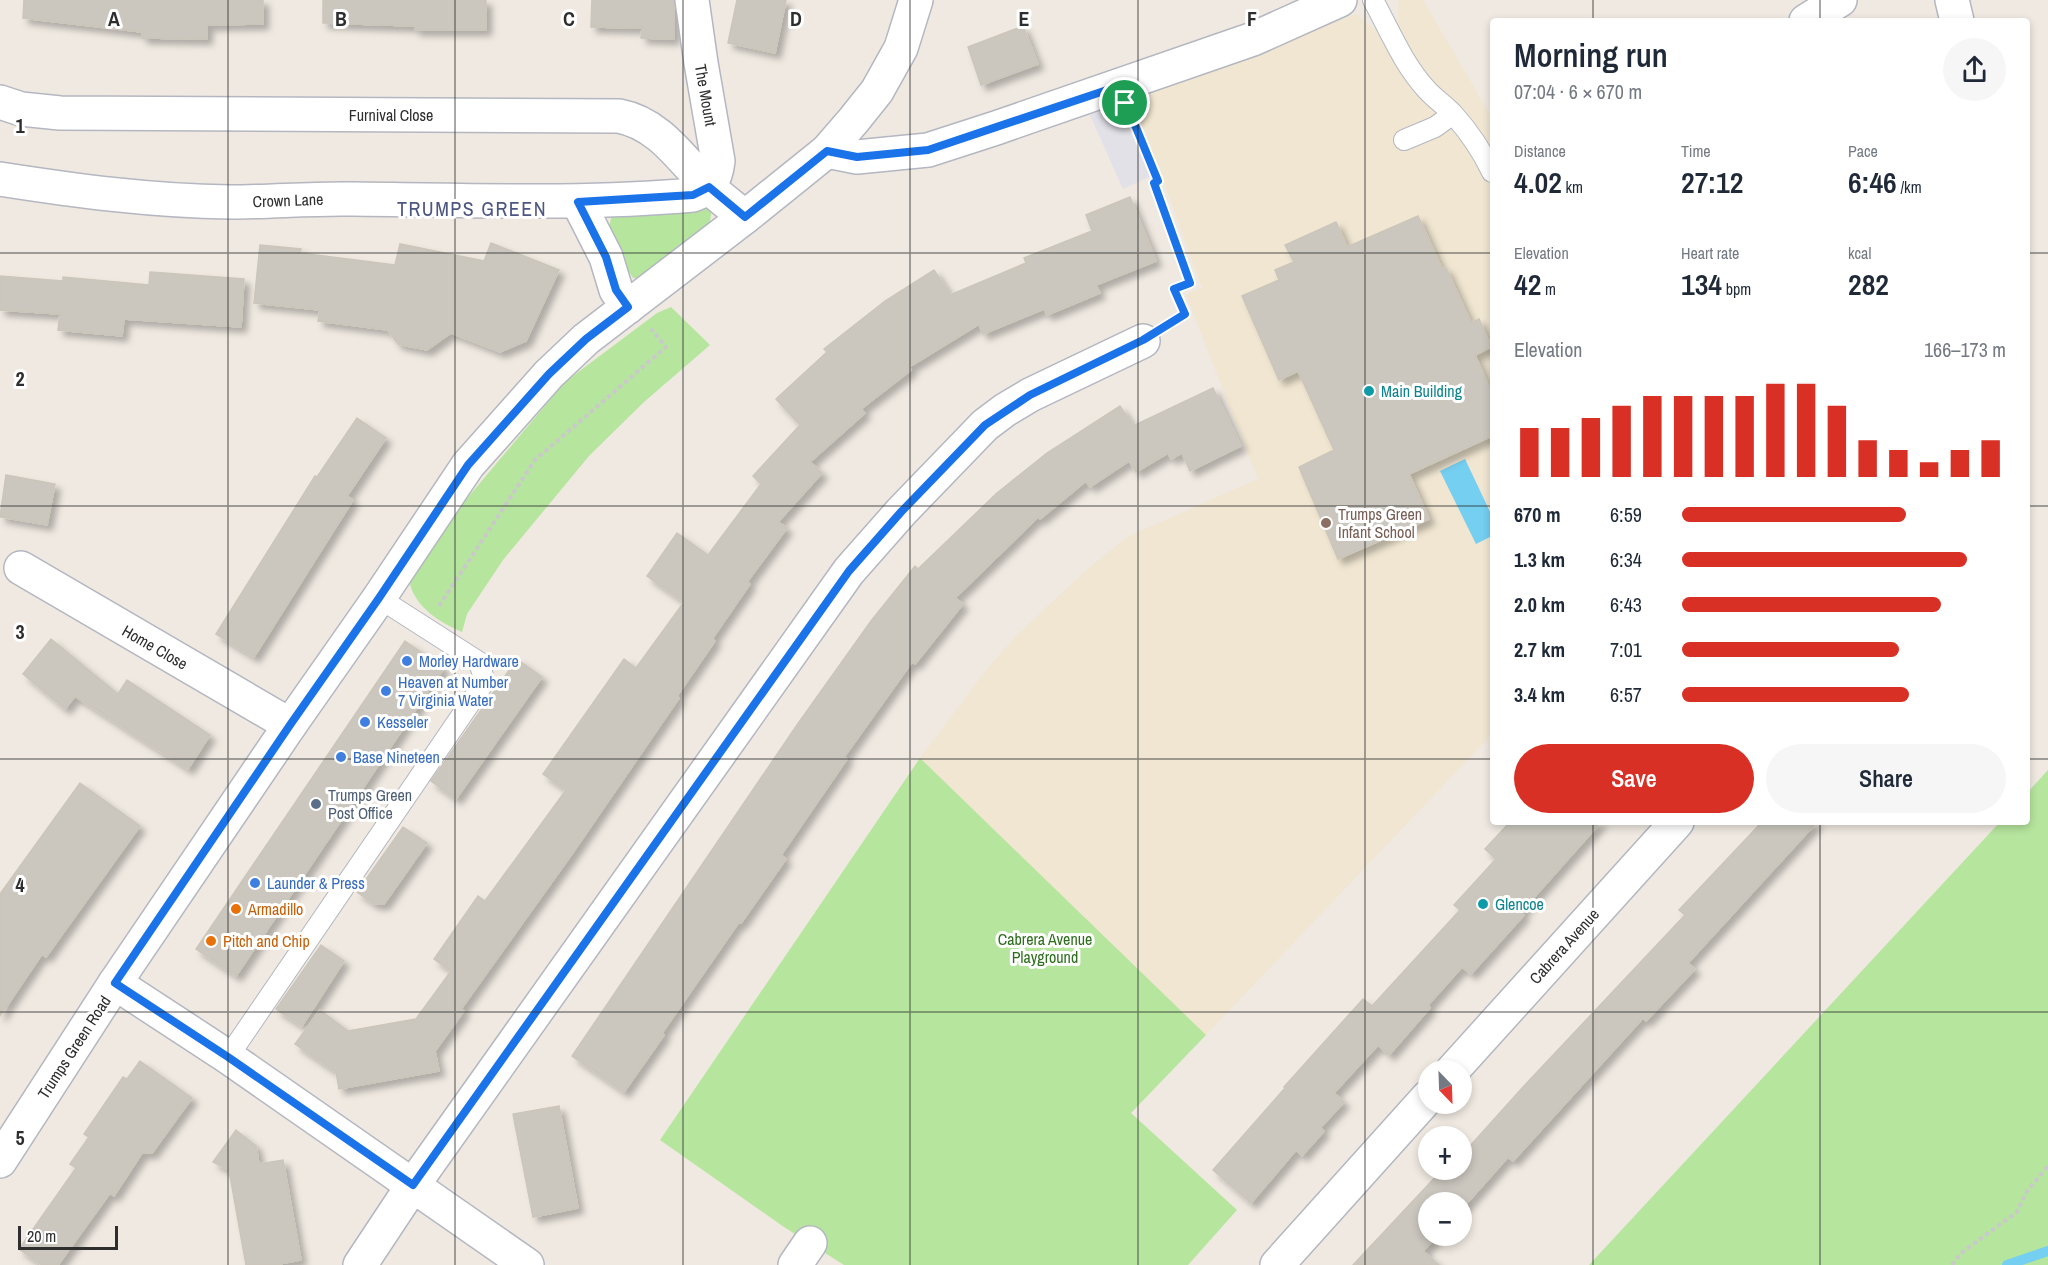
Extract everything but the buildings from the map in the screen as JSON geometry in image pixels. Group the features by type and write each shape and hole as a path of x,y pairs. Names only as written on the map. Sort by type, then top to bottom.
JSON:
{"street":[{"name":"The Mount","path":"692,0 718,161 717,175 709,187"},
{"name":"Trumps Green Road","path":"0,1161 115,983 468,465 549,374 586,339 827,151 877,91 901,48 916,0"},
{"path":"827,151 857,157 928,150 1253,39 1340,0"},
{"path":"1811,18 1840,0"},
{"path":"1952,0 1956,18"},
{"name":"Furnival Close","path":"0,102 21,110 60,113 619,116 645,125 680,154 709,187 745,217"},
{"name":"Crown Lane","path":"0,179 131,198 230,202 343,199 578,202 693,195 709,187"},
{"path":"578,202 606,257 616,290 629,306"},
{"path":"360,1265 413,1185 856,563 901,512 985,425 1030,395 1143,340"},
{"name":"Home Close","path":"21,568 290,725"},
{"name":"Cabrera Avenue","path":"1462,1060 1674,825"},
{"path":"115,983 228,1057 527,1265"},
{"path":"1277,1265 1418,1108"}],"lane":[{"path":"1373,0 1395,45 1408,65 1427,90 1453,114 1479,145 1490,168"},
{"path":"1404,140 1435,127 1453,114"},
{"path":"228,1057 481,687 484,679 479,662 379,598"}],"path":[{"path":"1119,86 1158,181 1154,183 1190,283 1174,289 1185,314 1143,340"},
{"path":"425,627 536,460 666,347 629,306"},
{"path":"1952,1265 1961,1253 2017,1212 2027,1191 2048,1166"}],"shaded area":[{"name":"Trumps Green Infant School","path":"1423,0 1490,115 1490,736 1206,1035 920,758 986,670 1016,636 1084,572 1127,537 1258,479 1186,295 1202,288 1160,171 1131,101 1356,14 1374,29 1398,19 1398,1"},
{"path":"1118,104 1151,176 1123,189 1090,115"}],"green space":[{"path":"693,202 712,209 710,221 705,229 639,278 633,278 628,270 623,251 609,229 611,218 615,213"},
{"path":"671,307 710,345 644,402 589,456 503,560 467,614 462,632 430,614 413,593 410,582 411,565 565,382 657,313"},
{"name":"Cabrera Avenue Playground","path":"920,758 1206,1035 1131,1113 1237,1210 1188,1265 844,1265 784,1227 660,1140"},
{"path":"2048,770 2048,1265 1589,1265 1997,825 2030,825 2030,790"}],"water":[{"path":"1465,459 1490,512 1490,537 1476,544 1440,471"}],"waterway":[{"path":"2007,1265 2048,1251"}],"place":[{"name":"Main Building","path":"1369,391"},
{"name":"Trumps Green Infant School","path":"1326,523"},
{"name":"Morley Hardware","path":"407,661"},
{"name":"Heaven at Number 7 Virginia Water","path":"386,691"},
{"name":"Kesseler","path":"365,722"},
{"name":"Base Nineteen","path":"341,757"},
{"name":"Trumps Green Post Office","path":"316,804"},
{"name":"Launder & Press","path":"255,883"},
{"name":"Glencoe","path":"1483,904"},
{"name":"Armadillo","path":"236,909"},
{"name":"Pitch and Chip","path":"211,941"}],"district":[{"name":"TRUMPS GREEN","path":"472,209"}],"route":[{"path":"1119,86 1125,103 1158,181 1154,183 1190,283 1174,289 1185,314 1143,340 1030,395 1005,410 985,425 901,512 849,571 413,1185 228,1057 115,983 468,465 549,374 586,339 628,307 616,290 606,257 578,202 693,195 709,187 745,217 827,151 857,157 928,150 1119,86"}]}
